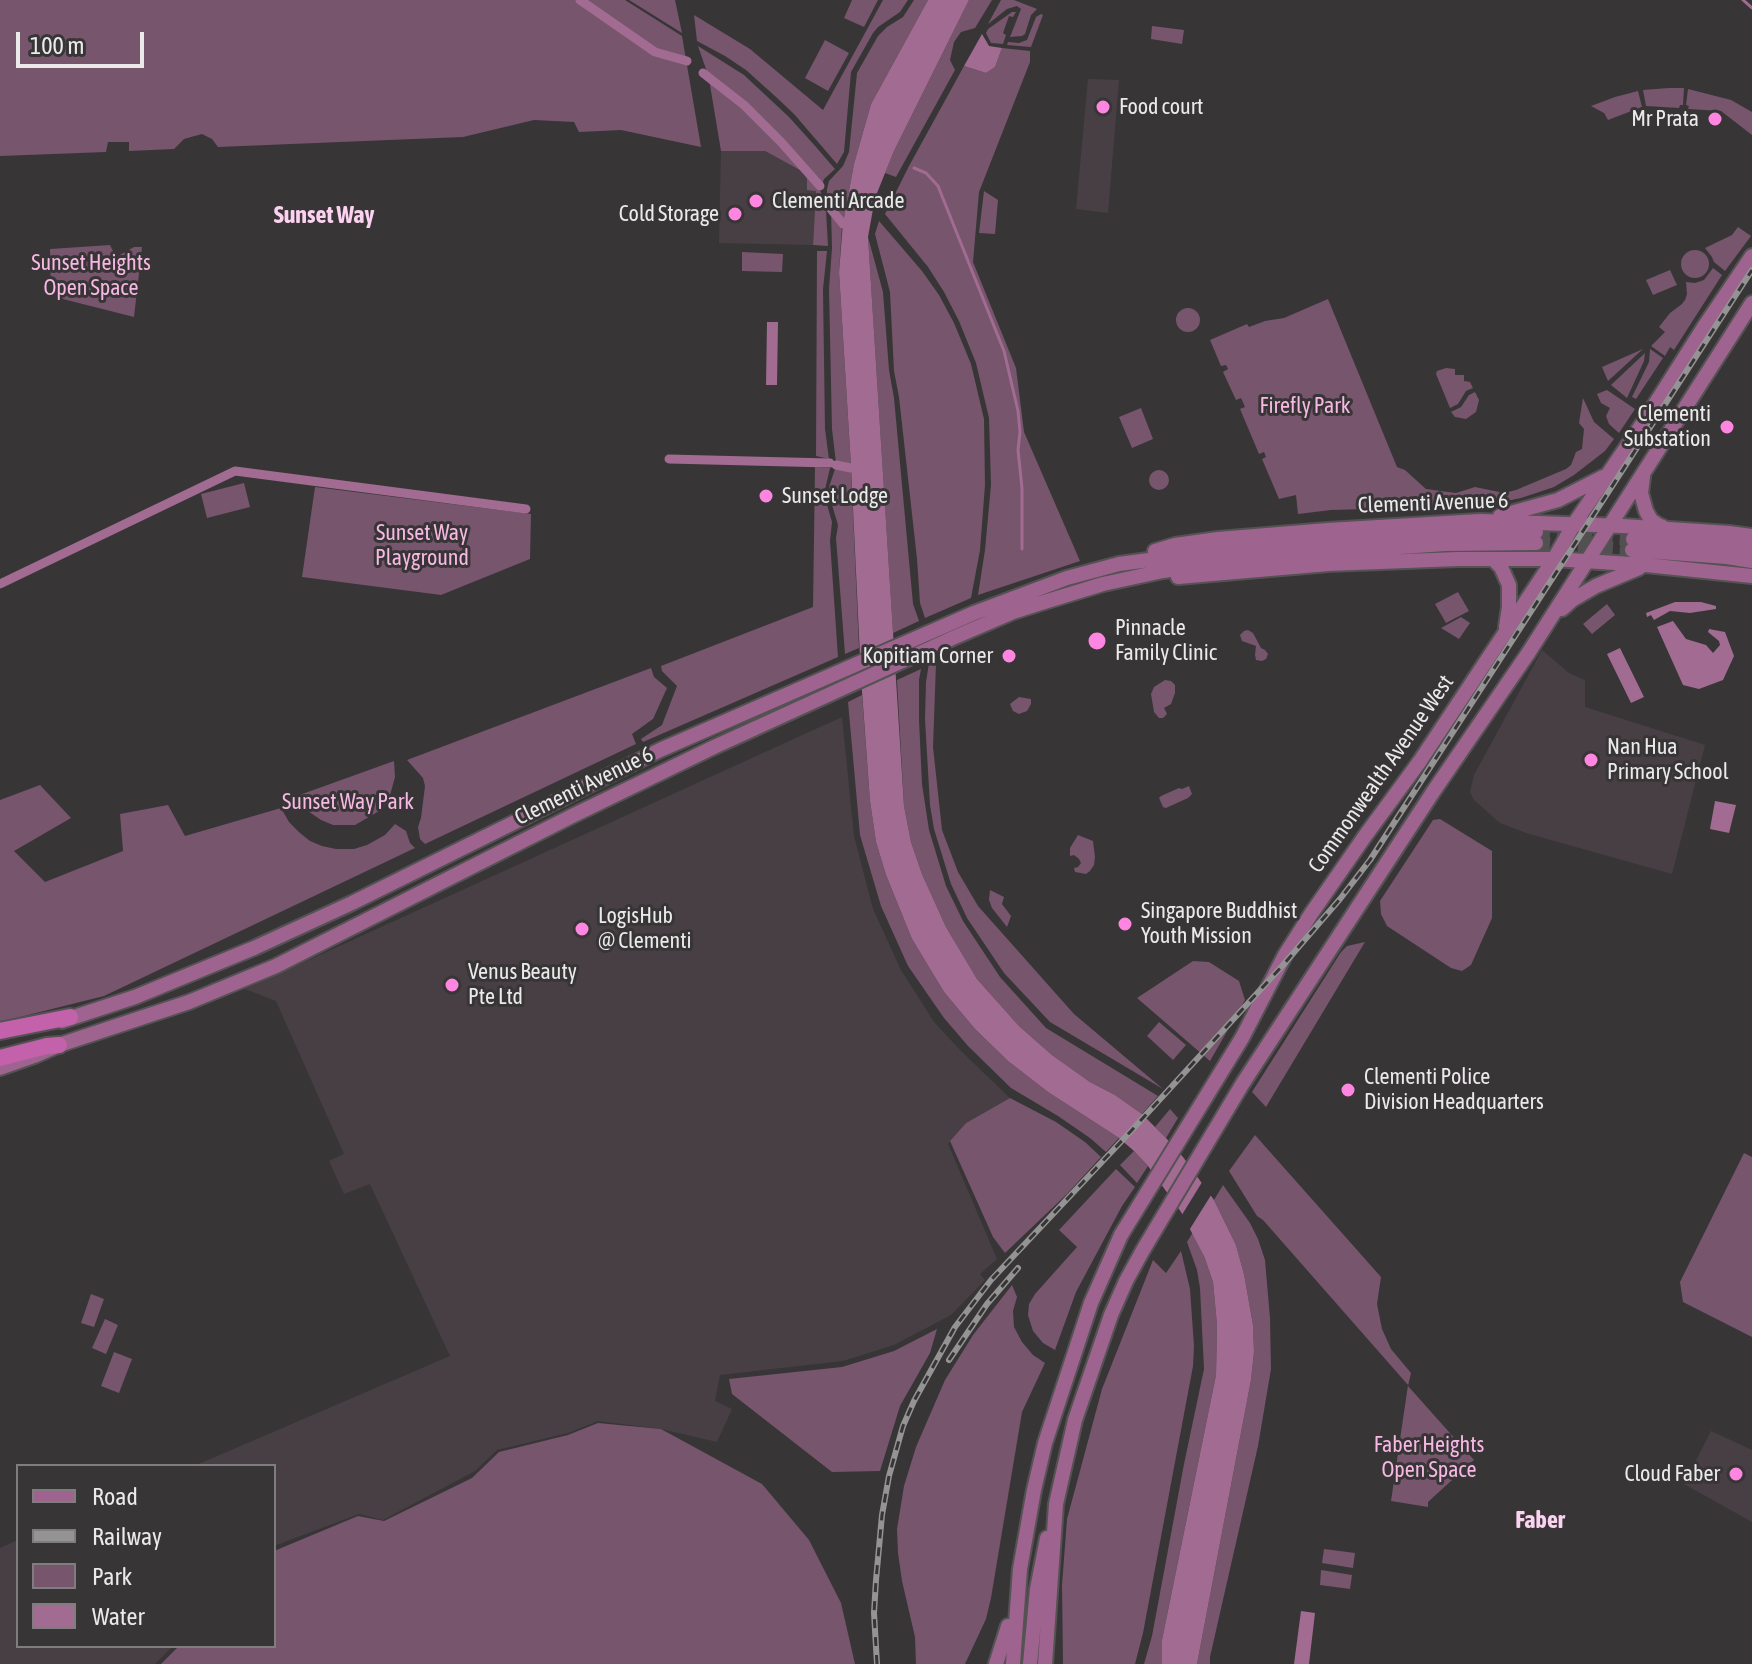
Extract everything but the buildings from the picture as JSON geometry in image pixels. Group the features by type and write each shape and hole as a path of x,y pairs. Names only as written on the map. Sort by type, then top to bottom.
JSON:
{"highway":[{"path":"0,1031 70,1017"},
{"path":"0,1058 59,1045"}],"main road":[{"name":"Commonwealth Avenue West","path":"1013,1664 1018,1591 1031,1506 1045,1443 1091,1303 1121,1235 1242,1038 1285,955 1311,914 1420,761 1752,256"},
{"path":"1030,1664 1043,1552 1075,1420 1111,1315 1143,1250 1243,1083 1587,561 1752,303"},
{"path":"1643,472 1641,493 1646,511 1651,520 1671,530"},
{"path":"1480,521 1558,500 1608,474"},
{"name":"Clementi Avenue 6","path":"0,1068 189,1002 276,966 578,813 766,723 1013,612 1039,596 1168,547 1218,539 1480,521 1752,536"},
{"name":"Clementi Avenue 6","path":"0,1039 135,997 254,948 352,903 660,750 974,613 1039,596 1163,571 1255,557 1536,538 1445,532 1254,546 1119,564"},
{"path":"1752,549 1675,540 1632,544 1752,561"},
{"path":"1493,559 1501,567 1509,585 1504,635"},
{"name":"Clementi Avenue 6","path":"1134,577 1181,577 1328,564 1493,559 1587,561 1752,576"},
{"path":"1545,625 1572,600 1646,565"},
{"path":"1045,1664 1056,1504"},
{"path":"996,1664 1018,1591"}],"shaded area":[{"path":"1088,79 1119,80 1108,213 1076,209"},
{"path":"721,151 765,151 807,174 816,190 813,245 719,243"},
{"name":"Nan Hua Primary School","path":"1542,650 1569,673 1585,680 1585,707 1705,745 1672,874 1526,833 1500,823 1474,800 1470,792 1474,775"},
{"path":"842,717 854,836 873,909 901,970 934,1022 1010,1098 966,1123 948,1144 997,1259 980,1274 985,1280 951,1315 894,1345 843,1361 720,1375 715,1401 732,1409 717,1442 661,1429 598,1421 568,1433 497,1450 475,1471 383,1520 359,1514 276,1545 276,1464 199,1464 450,1356 370,1184 344,1194 329,1161 344,1154 276,1001 245,989"},
{"path":"1711,1431 1752,1450 1752,1522 1684,1484"},
{"path":"16,1541 16,1648 171,1648 155,1664 0,1664 0,1548"}],"green space":[{"path":"0,0 625,0 682,36 701,147 621,130 579,132 574,122 534,120 463,137 218,147 212,139 202,134 184,139 174,149 129,151 129,142 108,142 106,152 0,156"},
{"path":"629,0 675,0 682,33"},
{"path":"852,0 878,0 864,27 844,18"},
{"path":"883,0 908,0 900,12 873,33 851,72 844,152 837,164 794,114 746,70 697,41 694,15 750,49 823,110"},
{"path":"914,0 928,0 871,104 854,164 843,223 827,196 827,189 849,152 857,73 878,36 903,17"},
{"path":"969,0 992,0 975,28 961,32 954,42 950,60 955,70 896,177 885,173 894,151"},
{"path":"1001,0 1014,0 1037,9 1022,36 1010,37 1021,9 1017,6 1007,9 988,24"},
{"path":"1012,12 1016,12 1013,17 1009,16 1003,44 991,43 986,33 988,29"},
{"path":"1041,14 1031,47 1007,45 1008,42 1027,40 1036,17"},
{"path":"1152,26 1184,30 1182,44 1151,39"},
{"path":"825,40 849,53 828,91 805,78"},
{"path":"698,46 744,75 816,147 835,169 822,185 745,103 708,75"},
{"path":"1002,48 1030,51 1030,62 979,192 973,262 1016,368 1024,432 1080,561 978,595 991,485 989,418 976,363 944,292 885,214 964,66 986,73 995,67"},
{"path":"709,79 743,106 780,143 818,186 826,210 828,246 813,245 816,191 807,190 807,174 765,151 721,151"},
{"path":"1684,88 1683,105 1679,108 1646,106 1643,90"},
{"path":"1688,89 1731,100 1752,112 1752,135 1721,111 1688,109"},
{"path":"1638,91 1642,107 1608,120 1604,113 1591,106 1615,97"},
{"path":"984,191 998,200 995,234 979,233"},
{"path":"831,211 842,227 839,272 851,467 836,463 832,429"},
{"path":"879,221 922,271 954,323 971,364 984,419 985,485 980,550 971,598 925,618 920,603 894,371 890,292 875,234"},
{"path":"1738,227 1751,236 1725,271 1705,248 1732,235"},
{"path":"868,237 883,292 913,604 919,621 893,633"},
{"name":"Sunset Heights Open Space","path":"110,245 116,257 134,247 142,247 134,317 51,296 50,249"},
{"path":"1695,250 1705,254 1709,264 1705,274 1695,278 1685,274 1681,264 1685,254"},
{"path":"817,251 827,251 823,289 825,429 829,459 816,456"},
{"path":"742,252 783,254 782,272 742,271"},
{"path":"1713,268 1722,275 1674,350 1670,347 1665,356 1651,346 1665,332 1659,327 1685,300 1686,282 1704,280"},
{"path":"1670,270 1677,285 1653,295 1646,280"},
{"name":"Firefly Park","path":"1328,299 1397,467 1405,470 1426,489 1456,493 1475,487 1504,493 1566,469 1576,452 1582,449 1584,429 1579,423 1583,398 1594,422 1614,439 1605,451 1574,475 1554,487 1521,498 1477,507 1389,513 1368,509 1331,510 1298,514 1296,495 1279,499 1262,459 1266,457 1264,452 1259,454 1240,409 1245,407 1241,398 1236,400 1223,372 1228,369 1226,365 1221,366 1210,340 1247,324 1249,327 1284,318"},
{"path":"1188,308 1197,311 1200,320 1197,329 1188,332 1179,329 1176,320 1179,311"},
{"path":"1643,349 1608,381 1602,367"},
{"path":"1650,349 1663,358 1636,399 1632,397 1649,362"},
{"path":"1645,353 1644,361 1627,398 1611,385"},
{"path":"1446,368 1455,369 1455,375 1464,375 1464,381 1470,382 1473,388 1450,408 1436,374"},
{"path":"1607,390 1635,409 1619,433 1609,424 1606,416 1610,408 1601,403 1597,394"},
{"path":"1475,392 1479,400 1476,412 1466,419 1455,417 1451,412 1461,407"},
{"path":"1141,408 1153,439 1132,448 1119,417"},
{"path":"836,466 851,469 859,648 845,654 836,538 838,525 829,495"},
{"path":"815,467 830,468 824,494 832,522 830,541 838,657 643,742 641,739 662,725 677,686 661,666 813,607"},
{"path":"1159,470 1166,473 1169,480 1166,487 1159,490 1152,487 1149,480 1152,473"},
{"path":"244,483 250,507 207,518 201,494"},
{"name":"Sunset Way Playground","path":"315,487 531,514 530,559 441,595 302,577"},
{"path":"1458,592 1469,611 1446,623 1435,604"},
{"path":"1607,604 1615,615 1592,634 1583,624"},
{"path":"1461,617 1470,623 1459,639 1441,628"},
{"path":"1248,630 1268,654 1266,659 1256,660 1256,646 1242,641 1240,635"},
{"path":"929,663 936,664 933,747 942,830 958,872 978,906 1074,1014 1163,1089 1050,1022 1004,973 967,918 951,884 930,805 925,719"},
{"path":"651,668 654,677 667,688 653,719 632,734 636,744 425,844 420,839 418,827 425,786 423,778 407,760"},
{"path":"921,669 919,720 922,784 929,830 946,886 963,921 1000,977 1046,1028 1158,1096 1142,1114 1052,1055 1019,1026 977,979 946,927 922,874 911,842 904,806 897,680"},
{"path":"1165,680 1175,685 1175,693 1171,704 1164,708 1167,714 1159,718 1154,712 1151,694 1154,687"},
{"path":"862,695 876,842 912,939 944,992 975,1029 1008,1061 1048,1092 1119,1138 1106,1152 1058,1116 1011,1088 944,1018 908,966 881,906 860,835 848,702"},
{"path":"1019,697 1031,699 1031,704 1027,711 1019,714 1013,711 1010,704"},
{"name":"Sunset Way Park","path":"394,761 395,777 389,799 381,810 355,825 333,825 321,820 302,807 294,797"},
{"path":"40,785 71,818 14,851 45,882 123,851 120,814 168,805 185,836 281,808 300,833 322,846 354,849 385,835 395,824 406,831 415,848 104,996 0,1022 0,800"},
{"path":"1189,786 1192,794 1188,798 1163,807 1161,796"},
{"path":"1440,819 1492,851 1492,918 1471,965 1462,971 1451,968 1387,926 1381,914 1380,901 1433,820"},
{"path":"1078,835 1093,841 1094,865 1086,874 1075,872 1074,868 1081,863 1074,855 1070,856 1070,848"},
{"path":"990,890 1004,897 1002,904 1011,916 1007,927 992,908"},
{"path":"1365,942 1266,1107 1252,1092 1341,952 1347,946"},
{"path":"1193,961 1209,962 1239,981 1245,1000 1210,1061 1137,998"},
{"path":"1159,1022 1186,1045 1173,1060 1147,1036"},
{"path":"1010,1098 1056,1122 1101,1157 1005,1253 993,1237 950,1141 966,1123"},
{"path":"1170,1109 1178,1118 1166,1138 1155,1127"},
{"name":"Faber Heights Open Space","path":"1255,1135 1381,1277 1377,1304 1382,1329 1391,1349 1411,1373 1408,1386 1474,1460 1428,1502 1428,1507 1391,1501 1408,1385 1257,1216 1229,1171"},
{"path":"1134,1151 1148,1166 1137,1183 1120,1165"},
{"path":"1744,1153 1752,1157 1752,1337 1683,1302 1680,1282"},
{"path":"1116,1169 1135,1187 1076,1292 1055,1350 1043,1343 1033,1331 1028,1315 1029,1304 1077,1247 1059,1230"},
{"path":"1223,1185 1250,1223 1265,1260 1271,1369 1258,1446 1210,1664 1197,1664 1254,1352 1253,1325 1244,1274 1236,1245 1214,1200"},
{"path":"1193,1232 1213,1282 1217,1325 1216,1375 1162,1640 1162,1664 1144,1664 1204,1369 1200,1288 1187,1242"},
{"path":"1181,1251 1190,1289 1193,1366 1135,1664 1063,1664 1062,1585 1067,1519 1102,1389 1153,1260 1166,1273"},
{"path":"1012,1285 1017,1297 1013,1311 1014,1327 1033,1355 1045,1363 1022,1412 986,1619 965,1664 916,1664 915,1637 898,1553 897,1529 904,1486 916,1447 945,1380 973,1335"},
{"path":"91,1294 104,1299 94,1327 81,1323"},
{"path":"105,1319 118,1325 106,1354 92,1348"},
{"path":"937,1329 930,1353 900,1406 880,1471 832,1472 732,1394 729,1379 842,1367 894,1351"},
{"path":"114,1352 132,1359 119,1393 101,1386"},
{"path":"598,1423 661,1429 762,1484 809,1540 841,1603 855,1664 161,1664 177,1648 276,1648 276,1550 358,1516 384,1521 472,1478 499,1452 568,1435"},
{"path":"1324,1549 1355,1553 1353,1568 1322,1563"},
{"path":"1321,1570 1352,1575 1350,1589 1320,1585"}],"water":[{"path":"928,0 969,0 894,151 875,198 868,237 904,806 911,842 922,874 946,927 977,979 1019,1026 1052,1055 1142,1114 1166,1138 1214,1200 1236,1245 1253,1325 1254,1352 1197,1664 1162,1664 1162,1640 1216,1375 1217,1325 1213,1282 1204,1256 1181,1212 1134,1151 1008,1061 975,1029 944,992 912,939 876,842 861,678 839,272 843,223 854,164 871,104"},
{"path":"982,34 989,46 1002,48 995,67 986,73 964,66"},
{"path":"767,322 778,322 777,385 766,385"},
{"path":"1675,602 1701,602 1716,606 1716,609 1690,613 1670,611 1654,620 1651,615 1647,617 1646,613"},
{"path":"1673,621 1686,639 1706,645 1713,653 1720,645 1708,632 1709,629 1725,632 1734,656 1723,680 1699,689 1683,685 1657,627"},
{"path":"1620,648 1644,697 1631,703 1607,654"},
{"path":"1715,801 1736,805 1729,833 1710,829"},
{"path":"1301,1611 1315,1613 1309,1664 1294,1664"}],"pier":[{"path":"1204,1179 1213,1192 1188,1232 1180,1218"}],"waterway":[{"path":"580,0 655,52 687,61"},
{"path":"1743,0 1752,8"},
{"path":"703,73 744,105 820,186"},
{"path":"914,168 926,173 938,186 1004,351 1020,432 1022,549"},
{"path":"830,208 843,224"},
{"path":"669,459 830,463"},
{"path":"836,465 851,468"},
{"path":"0,584 235,471 526,509"}],"tunnel":[{"path":"1536,532 1633,539"},
{"path":"1536,543 1632,550"}],"railway":[{"path":"877,1664 876,1580 889,1476 903,1426 914,1401 955,1327 991,1280 1283,965 1370,860 1752,270"},
{"path":"949,1360 987,1304 1018,1268"}],"place":[{"name":"Food court","path":"1103,107"},
{"name":"Mr Prata","path":"1715,119"},
{"name":"Clementi Arcade","path":"756,201"},
{"name":"Cold Storage","path":"735,214"},
{"name":"Clementi Substation","path":"1727,427"},
{"name":"Sunset Lodge","path":"766,496"},
{"name":"Pinnacle Family Clinic","path":"1097,641"},
{"name":"Kopitiam Corner","path":"1009,656"},
{"name":"Nan Hua Primary School","path":"1591,760"},
{"name":"Singapore Buddhist Youth Mission","path":"1125,924"},
{"name":"LogisHub @ Clementi","path":"582,929"},
{"name":"Venus Beauty Pte Ltd","path":"452,985"},
{"name":"Clementi Police Division Headquarters","path":"1348,1090"},
{"name":"Cloud Faber","path":"1736,1474"}],"district":[{"name":"Sunset Way","path":"324,215"},
{"name":"Faber","path":"1540,1520"}]}
